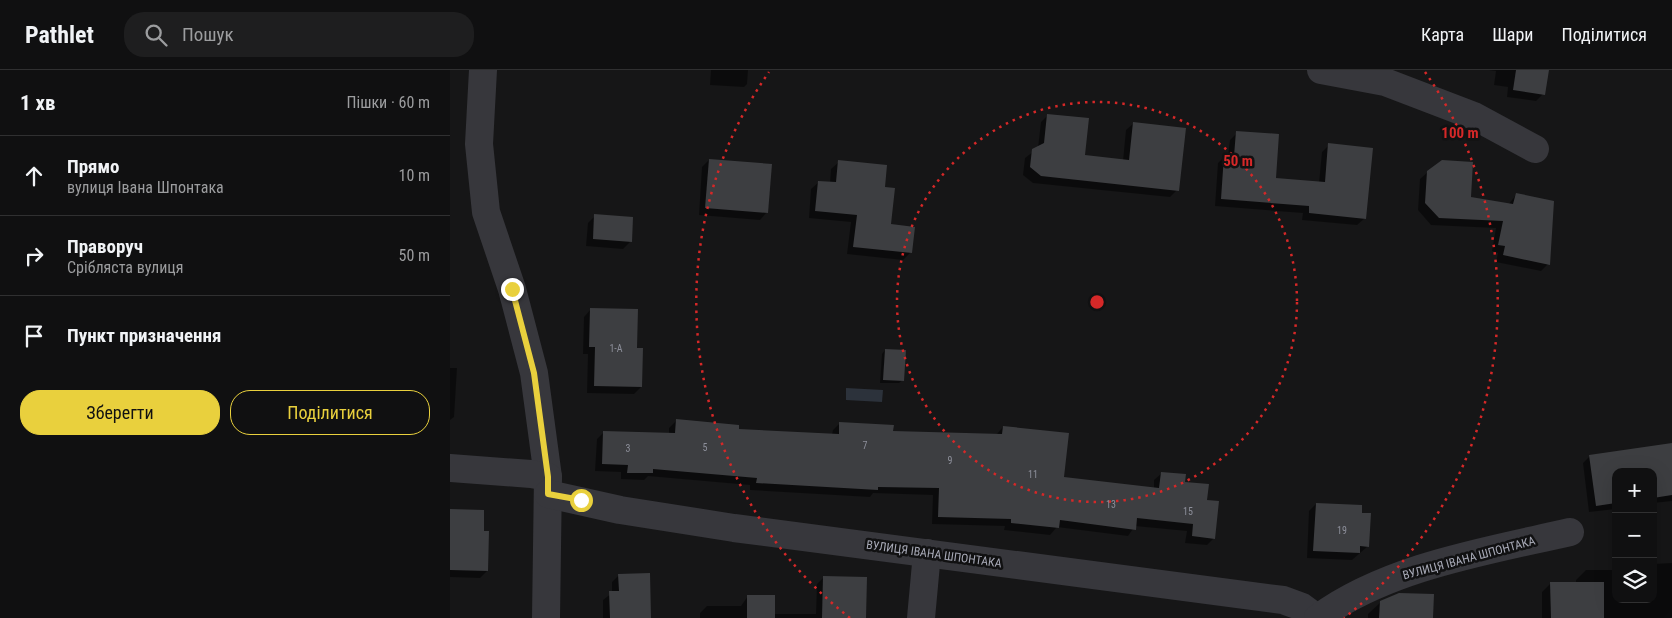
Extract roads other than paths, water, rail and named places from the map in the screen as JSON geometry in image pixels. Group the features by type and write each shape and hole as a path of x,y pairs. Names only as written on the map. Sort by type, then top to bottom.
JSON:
{"street":[{"path":"483,70 479,144 485,204 512,289 534,373 548,486 546,618"},
{"path":"1321,70 1394,86 1474,116 1535,149"},
{"name":"ВУЛИЦЯ ІВАНА ШПОНТАКА","path":"450,468 531,474 548,486 648,514 1283,600 1302,607 1318,618 1341,601 1394,578 1468,556 1570,532"},
{"path":"921,618 927,553"}]}
